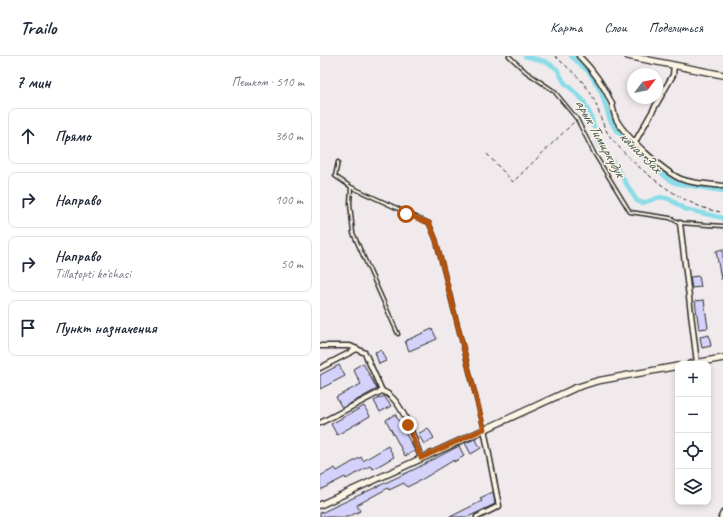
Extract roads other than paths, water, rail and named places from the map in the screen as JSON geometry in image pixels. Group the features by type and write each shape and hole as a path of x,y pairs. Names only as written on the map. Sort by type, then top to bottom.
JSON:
{"main road":[{"path":"628,56 723,75"},
{"path":"708,361 723,358"},
{"path":"320,505 563,393 589,383 675,367"}],"street":[{"path":"579,56 590,66 611,103 616,118 623,130 635,142 670,173 682,180 723,186"},
{"path":"635,142 673,75 674,64"},
{"path":"680,223 698,361"},
{"path":"320,346 350,346 365,353 382,391 390,395 400,408 421,458"},
{"path":"320,368 356,349"},
{"path":"320,423 382,391"},
{"path":"477,517 499,506 484,429"}],"lane":[{"path":"509,56 526,72 554,91 577,119 594,153 630,212 670,218 680,223 723,226"},
{"path":"338,162 335,176 351,187 429,223 436,240 484,429"},
{"path":"351,187 350,204 353,233 398,334"}],"waterway":[{"name":"арык Тимиркудук","path":"525,56 547,62 557,69 564,82 583,100 591,116 597,138 602,149 613,162 637,201 643,203 660,197 669,199 685,209 723,218"},
{"name":"канал Зах","path":"571,56 590,73 601,92 610,120 616,130 667,178 675,183 723,191"}]}
